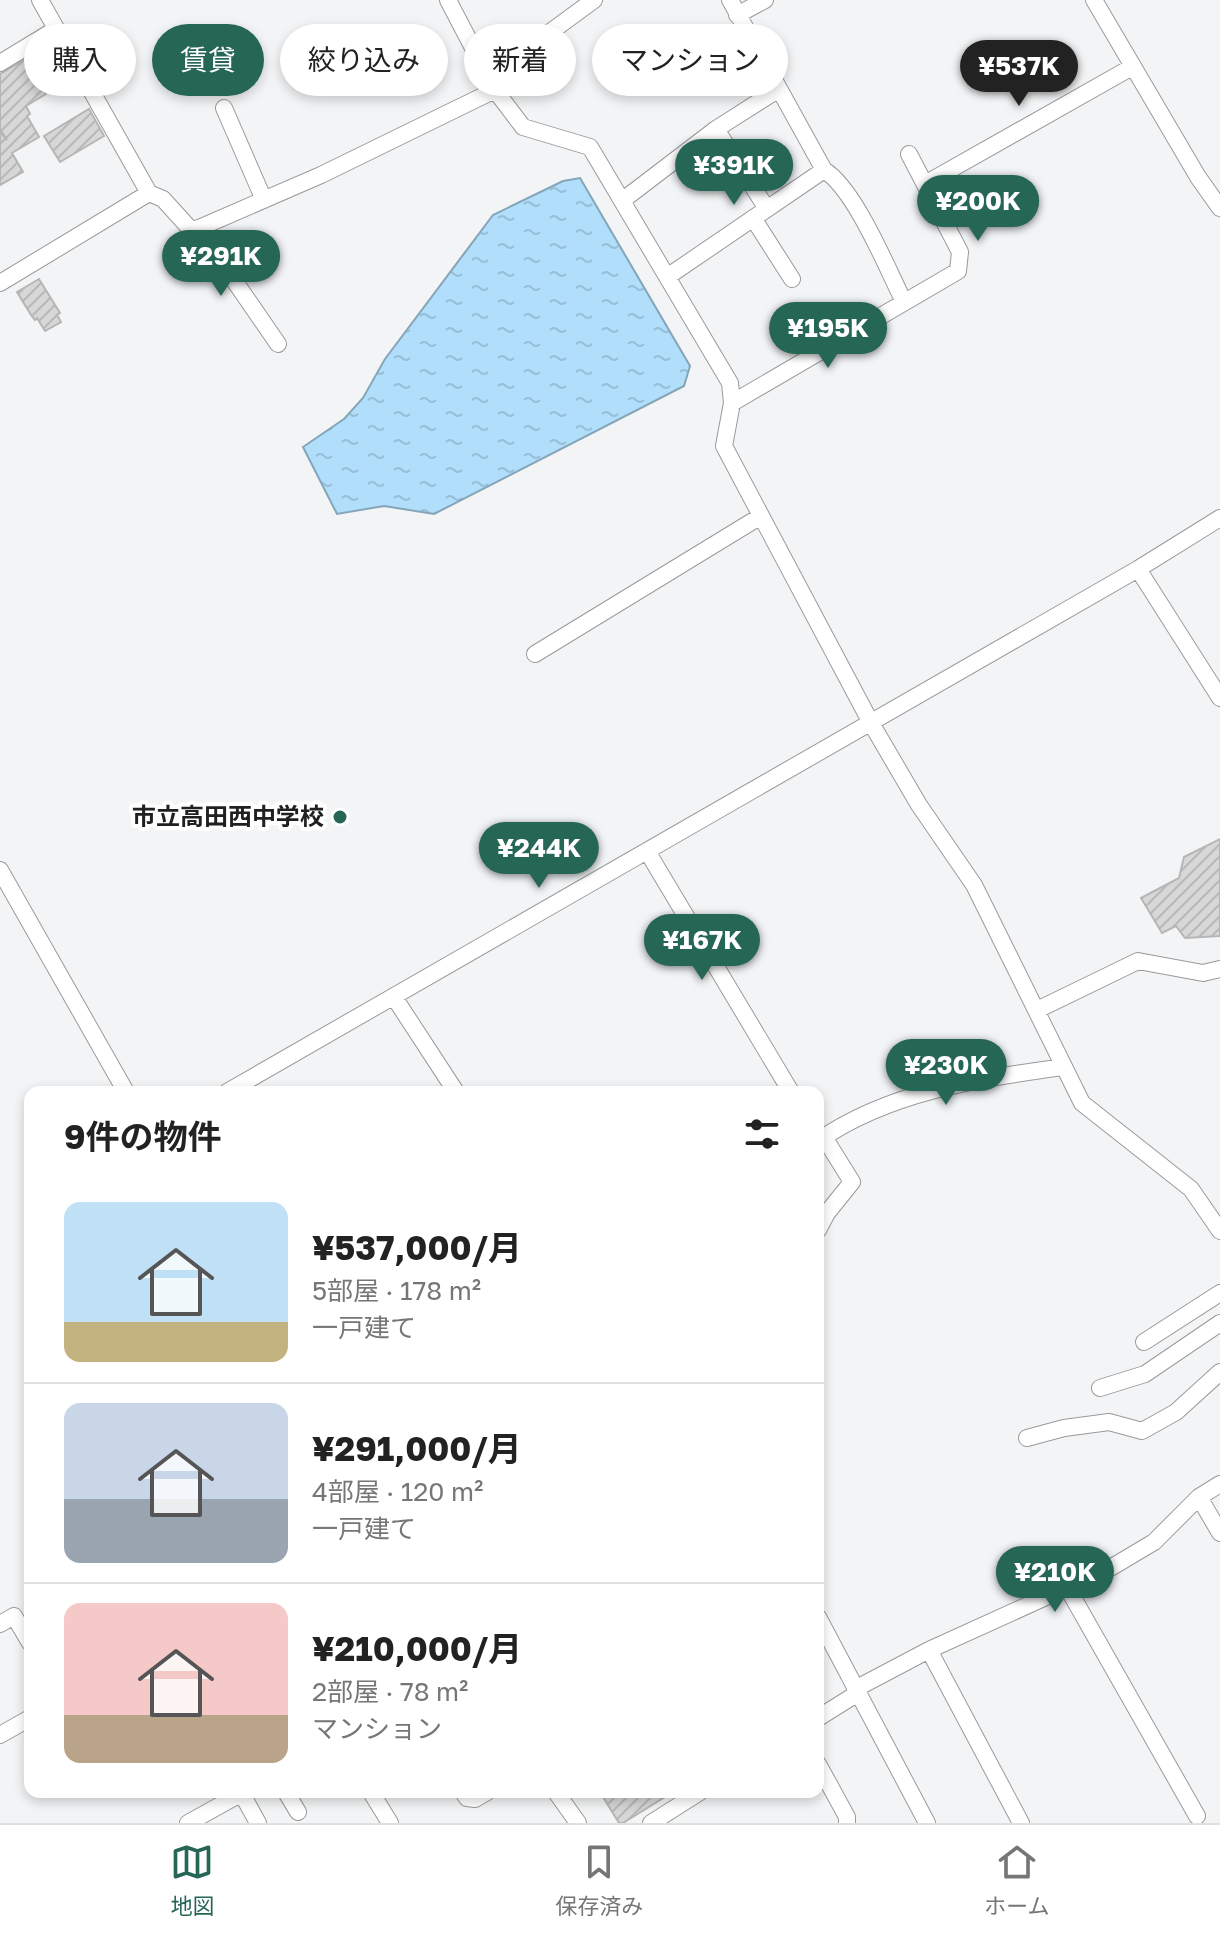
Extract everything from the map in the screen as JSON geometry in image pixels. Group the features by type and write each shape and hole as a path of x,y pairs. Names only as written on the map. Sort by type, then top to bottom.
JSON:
{"street":[{"path":"40,0 53,24"},
{"path":"448,0 464,31"},
{"path":"561,24 594,0"},
{"path":"733,7 765,0"},
{"path":"1094,0 1198,177 1220,208"},
{"path":"0,63 24,48"},
{"path":"925,184 1132,67"},
{"path":"94,96 149,193 163,199 192,231 321,175 483,96"},
{"path":"500,96 523,127 590,147 730,383 732,403 724,446 871,723 919,805 974,885 1082,1103 1191,1189 1220,1231"},
{"path":"623,200 716,129 768,96"},
{"path":"783,96 824,170 837,178 869,232 904,302"},
{"path":"224,108 264,200"},
{"path":"716,129 792,279"},
{"path":"732,403 958,271 960,252 909,154"},
{"path":"667,277 824,170"},
{"path":"0,283 149,193"},
{"path":"198,228 278,344"},
{"path":"535,654 761,516"},
{"path":"238,1086 1138,569 1220,518"},
{"path":"1138,569 1220,698"},
{"path":"647,851 787,1086"},
{"path":"0,870 123,1086"},
{"path":"1037,1010 1138,961 1203,973 1220,969"},
{"path":"394,997 452,1086"},
{"path":"824,1137 874,1111 929,1091 979,1079 1063,1067"},
{"path":"824,1144 852,1182 824,1219"},
{"path":"1144,1342 1220,1293"},
{"path":"1100,1388 1145,1374 1220,1323"},
{"path":"1027,1438 1064,1428 1109,1422 1142,1431 1176,1412 1220,1372"},
{"path":"824,1714 856,1691 929,1650 1112,1567 1154,1542 1199,1497 1220,1484"},
{"path":"1199,1497 1220,1533"},
{"path":"1067,1587 1197,1816"},
{"path":"0,1624 14,1616 24,1633"},
{"path":"824,1629 927,1823"},
{"path":"929,1650 1021,1823"},
{"path":"0,1735 24,1721"},
{"path":"824,1775 847,1817 847,1823"},
{"path":"188,1823 234,1798"},
{"path":"246,1798 258,1823"},
{"path":"290,1798 298,1812"},
{"path":"375,1798 390,1823"},
{"path":"560,1798 578,1823"},
{"path":"651,1823 691,1798"}],"water":[{"path":"580,178 690,366 684,386 434,514 384,506 337,514 303,447 344,419 363,398 385,359 493,215 563,181"}],"building":[{"path":"24,60 24,96 43,96 26,106 30,114 27,116 39,137 12,153 23,172 0,185 0,132 7,140 0,129 0,74"},
{"path":"89,109 104,136 60,162 44,136"},
{"path":"39,279 60,313 57,315 61,322 45,331 17,292"},
{"path":"1220,839 1220,936 1185,938 1176,926 1162,933 1141,898 1179,878 1184,857"},
{"path":"604,1798 663,1798 623,1823 619,1823"}],"place":[{"name":"市立高田西中学校","path":"340,817"}]}
